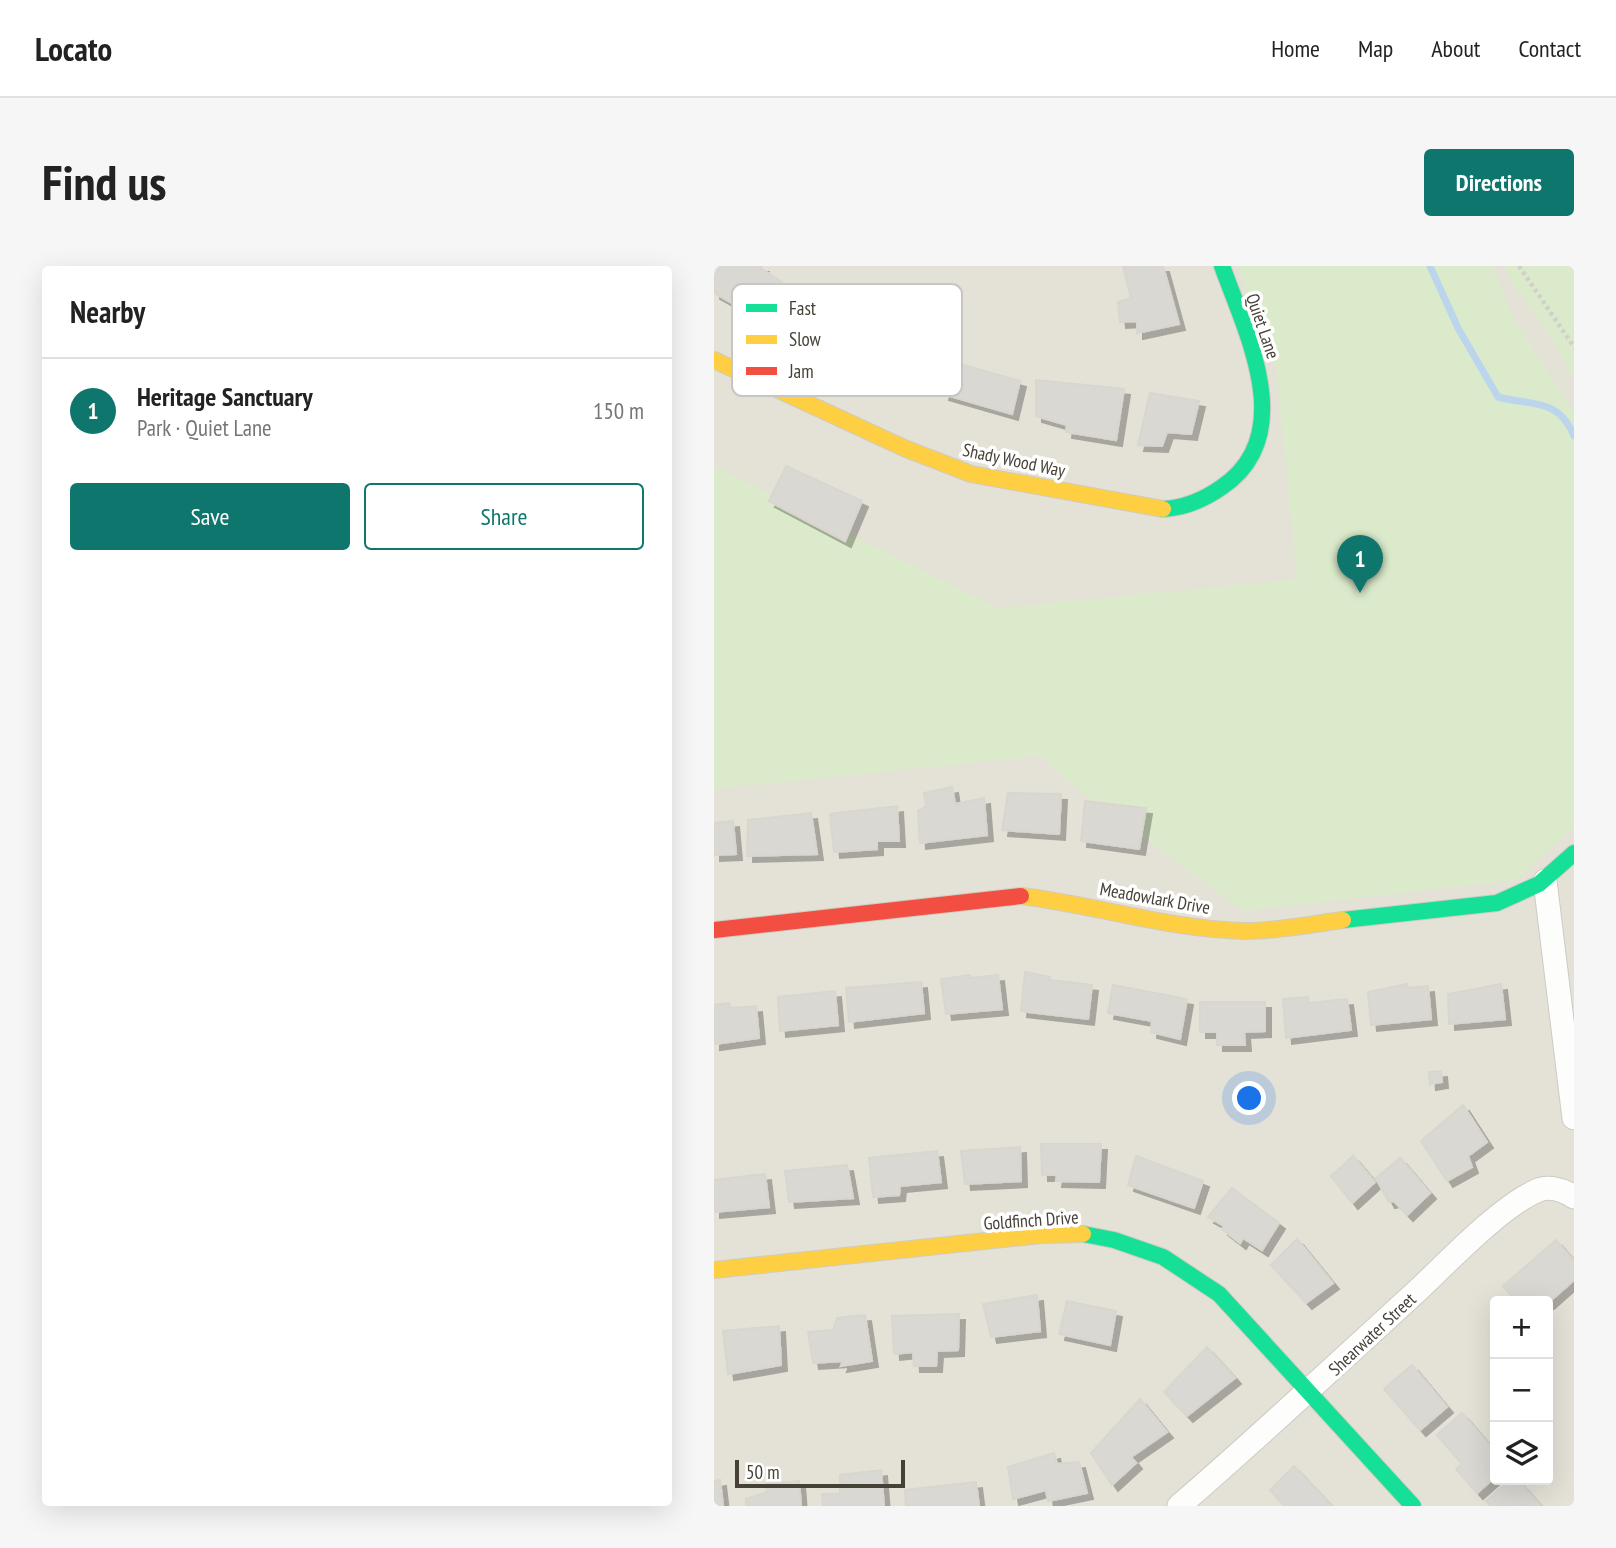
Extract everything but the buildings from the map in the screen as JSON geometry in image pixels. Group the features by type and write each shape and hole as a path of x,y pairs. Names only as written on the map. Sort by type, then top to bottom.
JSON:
{"street":[{"name":"Quiet Lane","path":"1222,266 1258,366 1263,401 1256,444 1236,478"},
{"name":"Shady Wood Way","path":"714,360 732,368"},
{"name":"Shady Wood Way","path":"792,396 904,448 971,474 1165,509 1205,499 1236,478"},
{"name":"Meadowlark Drive","path":"714,930 1018,896 1072,902 1195,926 1247,931 1497,903 1524,894 1545,881 1574,853"},
{"path":"1545,881 1574,1118"},
{"name":"Shearwater Street","path":"1179,1506 1310,1392 1453,1258 1519,1201 1536,1190 1547,1188 1574,1196"},
{"name":"Goldfinch Drive","path":"714,1270 1041,1234 1080,1233 1163,1257 1219,1294 1413,1506"}],"path":[{"path":"1519,266 1574,347"}],"shaded area":[{"path":"714,266 1574,266 1574,1506 714,1506"}],"green space":[{"path":"1237,266 1492,266 1513,318 1574,412 1574,827 1517,880 1243,911 1079,790 1041,756 714,789 714,466 997,608 1297,579 1276,365"},
{"path":"1505,266 1574,266 1574,380 1550,336 1512,283"}],"waterway":[{"path":"1430,266 1458,328 1498,397 1552,409 1561,415 1574,436"}],"traffic: fast":[{"path":"1163,509 1194,502 1222,487 1245,465 1258,440 1262,412 1260,382 1243,321 1222,266"},
{"path":"1343,920 1497,903 1539,884 1574,853"},
{"path":"1083,1234 1114,1240 1163,1257 1219,1294 1413,1506"}],"traffic: slow":[{"path":"714,360 732,368"},
{"path":"792,396 904,448 971,474 1163,509"},
{"path":"1021,896 1218,930 1270,930 1343,920"},
{"path":"714,1270 1041,1235 1083,1234"}],"traffic: jam":[{"path":"714,930 1021,896"}],"place":[{"name":"Heritage Sanctuary","path":"1360,593"}]}
